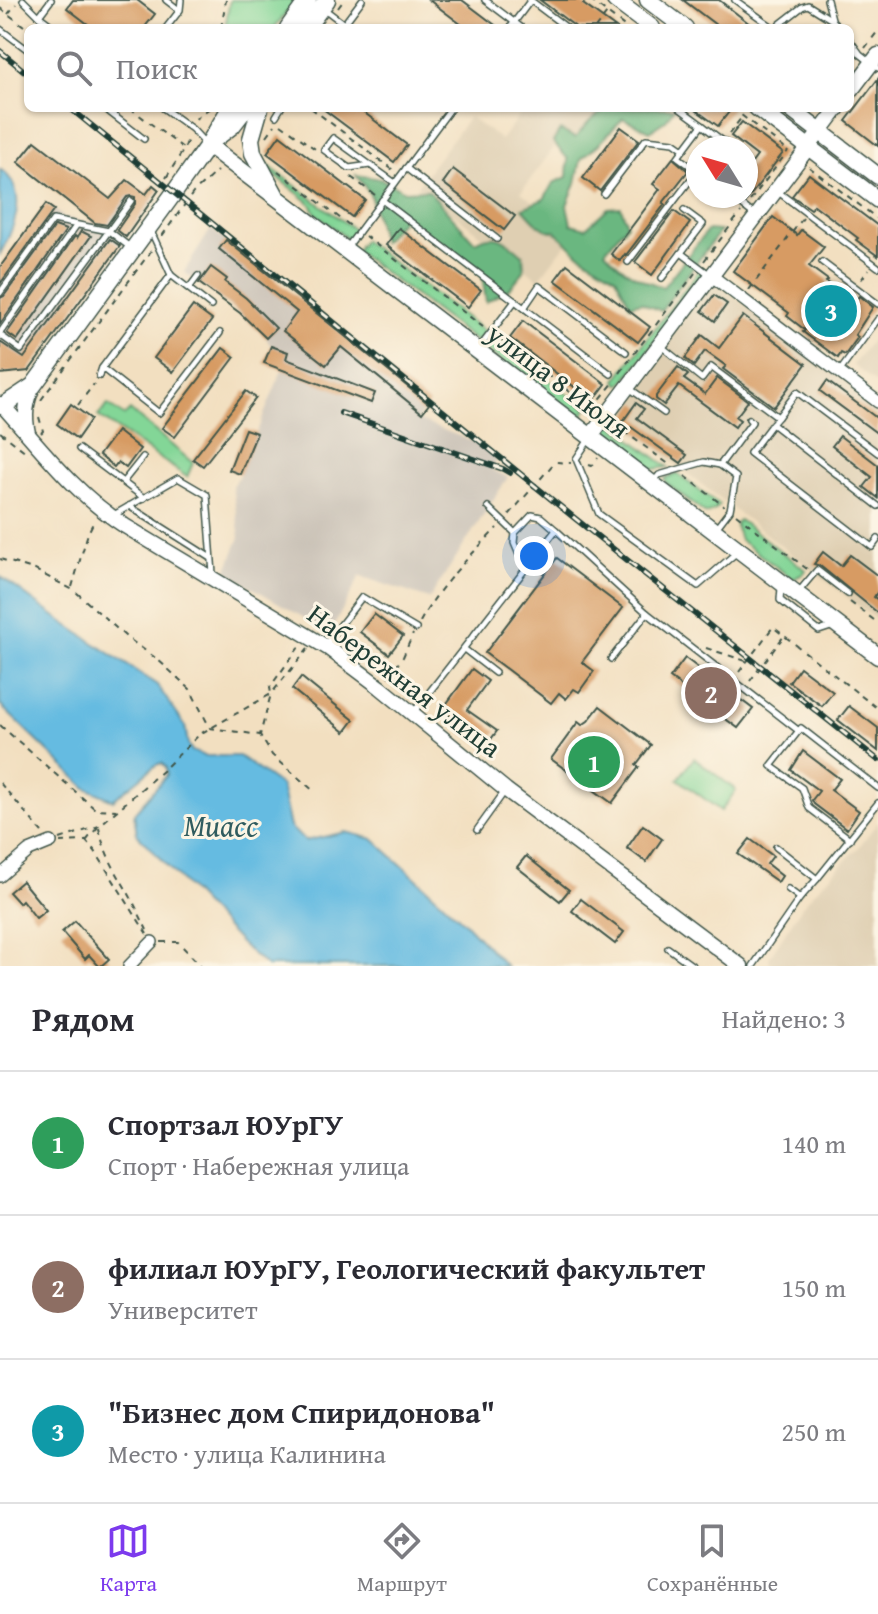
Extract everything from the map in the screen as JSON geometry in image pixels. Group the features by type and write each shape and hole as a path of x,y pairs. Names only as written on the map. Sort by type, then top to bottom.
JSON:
{"main road":[{"path":"648,0 680,24"},
{"path":"295,24 319,2"},
{"path":"611,6 645,24"},
{"path":"2,406 33,386 134,250 153,235 228,112"},
{"path":"208,145 232,126 243,112"},
{"path":"259,112 251,139 253,153 278,199"},
{"path":"750,112 804,154 878,200"},
{"path":"794,112 878,176"},
{"name":"улица 8 Июля","path":"208,145 878,656"}],"street":[{"path":"854,86 872,60"},
{"path":"590,437 599,413 628,387 751,212 776,190 835,112"},
{"path":"706,272 878,402"},
{"path":"31,438 25,417 33,386"},
{"name":"Набережная улица","path":"2,406 67,479 105,513 380,687 506,790 741,966"},
{"path":"0,876 29,851 51,842"},
{"path":"129,966 152,942"}],"lane":[{"path":"39,16 51,0"},
{"path":"166,0 180,10"},
{"path":"169,24 180,10 181,0"},
{"path":"344,24 362,0"},
{"path":"485,0 517,24"},
{"path":"514,22 530,0 562,24"},
{"path":"735,0 768,24"},
{"path":"827,0 832,20"},
{"path":"25,1 50,24"},
{"path":"319,2 340,24"},
{"path":"779,24 808,5 836,24"},
{"path":"0,29 24,47"},
{"path":"854,44 872,60"},
{"path":"854,49 872,60"},
{"path":"111,112 144,139"},
{"path":"170,112 208,145"},
{"path":"277,118 279,112"},
{"path":"345,250 445,112"},
{"path":"684,112 716,136"},
{"path":"686,163 678,157 702,125"},
{"path":"370,165 349,168 324,150 333,138 395,183"},
{"path":"604,194 646,139 674,142 684,149"},
{"path":"406,168 497,239"},
{"path":"628,262 686,186"},
{"path":"776,190 876,265"},
{"path":"382,200 611,374"},
{"path":"77,226 0,334 21,350 131,201"},
{"path":"746,208 751,212"},
{"path":"662,278 703,224 684,210"},
{"path":"0,293 53,220 109,231 134,250"},
{"path":"153,235 171,275 211,306"},
{"path":"681,253 706,272"},
{"path":"822,262 878,304"},
{"path":"99,376 171,275"},
{"path":"189,288 198,276"},
{"path":"524,308 539,286 626,352"},
{"path":"477,351 515,301"},
{"path":"839,372 878,319"},
{"path":"102,368 159,413 220,333"},
{"path":"660,345 702,379 711,367 778,417"},
{"path":"628,387 664,413"},
{"path":"878,453 797,392 750,453 872,547 878,539"},
{"path":"720,465 752,422 749,419"},
{"path":"772,424 878,506"},
{"path":"590,437 576,459 599,514 698,586 739,550"},
{"path":"79,449 144,498"},
{"path":"123,482 143,457"},
{"path":"652,484 659,475 704,462 720,465 736,477 730,510 715,532"},
{"path":"105,513 129,506 178,478 207,495 213,579"},
{"path":"129,506 212,558"},
{"path":"488,507 515,533"},
{"path":"525,569 514,543 515,533 532,515 541,517 647,613 799,731"},
{"path":"413,714 556,530"},
{"path":"797,594 817,570 848,594"},
{"path":"782,583 780,600 799,616 819,631 837,625"},
{"path":"314,643 362,597 416,629"},
{"path":"611,659 647,613"},
{"path":"464,649 495,673"},
{"path":"850,839 809,808 802,788 771,766 801,728 878,788"},
{"path":"477,830 506,790"},
{"path":"753,966 800,898 878,803"},
{"path":"776,847 817,879"},
{"path":"788,889 800,898"},
{"path":"668,948 693,966"}],"path":[{"path":"218,0 225,6"},
{"path":"222,24 226,0"},
{"path":"590,0 611,6 624,24"},
{"path":"8,14 25,1"},
{"path":"598,24 611,6"},
{"path":"0,8 24,26"},
{"path":"135,112 184,149"},
{"path":"166,178 184,149 197,117 204,112"},
{"path":"316,112 400,176"},
{"path":"276,169 599,413 751,212 788,151 750,112 728,136"},
{"path":"259,146 277,118"},
{"path":"804,154 878,219"},
{"path":"1,434 26,452 31,438 43,431 36,408 153,235 226,159"},
{"path":"748,291 806,213"},
{"path":"856,288 876,265"},
{"path":"78,405 99,376"},
{"path":"380,687 403,657 426,610 455,571 555,462 578,463"},
{"path":"71,589 88,533 105,513"},
{"path":"0,559 33,569 71,589 190,689 210,728"},
{"path":"852,603 878,623"},
{"path":"733,680 773,627 878,709"},
{"path":"744,688 784,636"},
{"path":"314,643 270,687 271,694 260,735 272,755 315,792"},
{"path":"51,842 86,841 200,734 271,694 314,643"},
{"path":"693,649 696,645 747,661"},
{"path":"0,725 95,809 117,811"},
{"path":"210,728 260,735"},
{"path":"0,783 51,842"},
{"path":"51,842 99,826"},
{"path":"99,826 102,843 113,868 152,942"},
{"path":"86,841 152,942"},
{"path":"152,942 178,942 201,966"}],"shaded area":[{"path":"521,112 612,112 582,152 562,137 521,192 574,233 539,279 417,186 469,117 501,140"},
{"path":"127,180 154,200 29,371 0,374 0,267 46,204 64,217 89,223"},
{"path":"211,229 429,404 417,420 477,443 497,457 492,470 508,477 429,599 360,576 330,633 226,572 240,537 232,486 240,474 282,370 264,363 271,346 266,338 184,272"},
{"path":"713,281 878,406 878,621 612,415"},
{"path":"878,331 878,385 853,365"},
{"path":"878,822 878,966 771,966 769,958 803,905 858,848"}],"green space":[{"path":"230,0 297,0 277,24 226,24"},
{"path":"602,112 671,112 666,120 650,131 623,118 581,159 567,205 571,224 586,228 608,208 621,207 627,224 605,251 618,264 631,274 663,287 708,230 720,231 661,311 641,302 630,305 616,277 578,253 555,231 541,227 523,208 544,199 553,183 567,177 568,159 553,142 560,130 575,138"},
{"path":"262,161 356,231 349,240 316,214 311,204 265,168"},
{"path":"356,175 381,179 405,191 428,190 475,242 483,238 501,238 523,255 524,271 510,288 486,302 482,275 405,217 382,242 370,194"},
{"path":"363,240 485,332 477,342 356,251"},
{"path":"700,269 706,274 622,384 618,384 616,380"},
{"path":"493,338 587,409 580,420 485,349"},
{"path":"108,405 124,416 130,410 193,463 187,477 98,416"},
{"path":"611,424 668,467 647,470 609,440 607,429"},
{"path":"677,474 719,505 715,510 706,514 666,483 665,478"},
{"path":"739,520 806,570 803,574 793,579 740,540 735,524"},
{"path":"694,758 736,790 721,811 678,779"}],"water":[{"path":"0,169 15,187 17,209 11,232 0,254"},
{"name":"Миасс","path":"0,576 157,685 185,726 192,751 204,756 239,756 281,786 290,827 305,841 346,832 373,839 463,921 506,966 266,966 241,944 137,834 134,813 167,775 162,763 113,800 86,788 0,705"}],"building":[{"path":"73,0 137,0 155,14 147,24 88,24 67,8"},
{"path":"429,0 462,0 494,24 461,24"},
{"path":"540,0 586,0 583,4 610,24 572,24"},
{"path":"683,0 719,0 750,24 715,24"},
{"path":"878,79 878,146 846,121"},
{"path":"327,112 363,112 407,145 394,162"},
{"path":"699,112 729,112 718,126"},
{"path":"742,122 783,153 758,185 758,136 731,136"},
{"path":"621,127 639,140 600,191 583,178"},
{"path":"280,135 365,200 352,217 267,153"},
{"path":"35,141 110,199 127,180 146,194 153,185 159,190 126,237 117,230 135,204 135,197 127,197 107,225 95,223 18,162"},
{"path":"673,158 686,169 665,204 620,261 611,254 660,189 653,184"},
{"path":"453,169 515,216 504,230 443,183"},
{"path":"809,174 878,226 878,256 814,205 811,209 792,196"},
{"path":"46,204 54,210 0,284 0,267"},
{"path":"674,211 690,223 652,275 635,262"},
{"path":"773,217 797,235 801,230 824,247 809,266 828,280 826,282 854,303 859,296 873,307 845,355 841,353 838,358 803,332 805,330 787,316 789,313 733,271"},
{"path":"55,226 66,230 0,324 0,298"},
{"path":"399,228 481,290 468,307 386,245"},
{"path":"81,231 91,236 17,340 7,333"},
{"path":"110,239 120,246 29,371 0,374 0,342 24,358"},
{"path":"226,240 429,404 422,413 341,347 326,365 283,331 297,312 219,249"},
{"path":"567,264 650,327 638,342 555,280"},
{"path":"211,267 276,328 266,338 240,313 199,283"},
{"path":"714,295 727,304 715,321 702,311"},
{"path":"193,306 212,320 173,372 154,358"},
{"path":"743,316 806,364 774,407 723,369 726,366 705,351 694,366 685,358 702,335 719,348"},
{"path":"523,321 606,384 593,401 510,338"},
{"path":"271,346 288,352 286,359 375,393 371,403 264,363"},
{"path":"223,348 235,357 175,437 162,428"},
{"path":"678,367 688,375 684,379 705,394 717,378 748,401 736,417 740,420 735,427 679,386 664,405 656,399"},
{"path":"827,381 878,419 878,434 820,391"},
{"path":"246,391 256,398 203,466 193,459"},
{"path":"636,403 644,409 637,418 687,455 681,463 631,427 628,430 621,424"},
{"path":"71,404 91,419 77,439 57,424"},
{"path":"245,429 257,433 240,474 229,470"},
{"path":"117,431 140,449 126,468 118,462 114,467 99,455"},
{"path":"840,436 878,465 878,498 864,487 872,477 832,446"},
{"path":"823,552 841,566 850,555 878,576 878,591 874,597 878,600 878,613 814,564"},
{"path":"557,558 623,608 582,662 594,671 579,692 574,689 566,699 559,693 551,703 485,653"},
{"path":"374,614 403,636 389,654 360,632"},
{"path":"685,658 753,709 738,728 670,678"},
{"path":"800,667 833,692 822,706 789,682"},
{"path":"472,669 488,681 467,710 497,731 488,743 442,710"},
{"path":"301,677 354,720 345,732 292,689"},
{"path":"600,706 651,745 612,803 551,759 578,722 582,725 588,721"},
{"path":"849,706 878,728 878,751 838,720"},
{"path":"803,751 840,779 831,790 859,811 847,829 814,804 812,800 819,791 791,770"},
{"path":"643,825 662,839 646,862 627,848"},
{"path":"750,839 773,856 767,864 782,876 778,882 738,854"},
{"path":"526,856 569,890 560,901 517,867"},
{"path":"22,881 46,910 36,918 22,900 19,903 9,892"},
{"path":"581,899 624,932 615,944 572,911"},
{"path":"75,921 109,959 101,966 89,955 85,959 62,932"}],"railway":[{"path":"0,51 24,71"},
{"path":"75,112 878,760"},
{"path":"341,413 510,473"}],"place":[{"name":"\"Бизнес дом Спиридонова\"","path":"831,311"},
{"name":"филиал ЮУрГУ, Геологический факультет","path":"711,693"},
{"name":"Спортзал ЮУрГУ","path":"594,762"}]}
